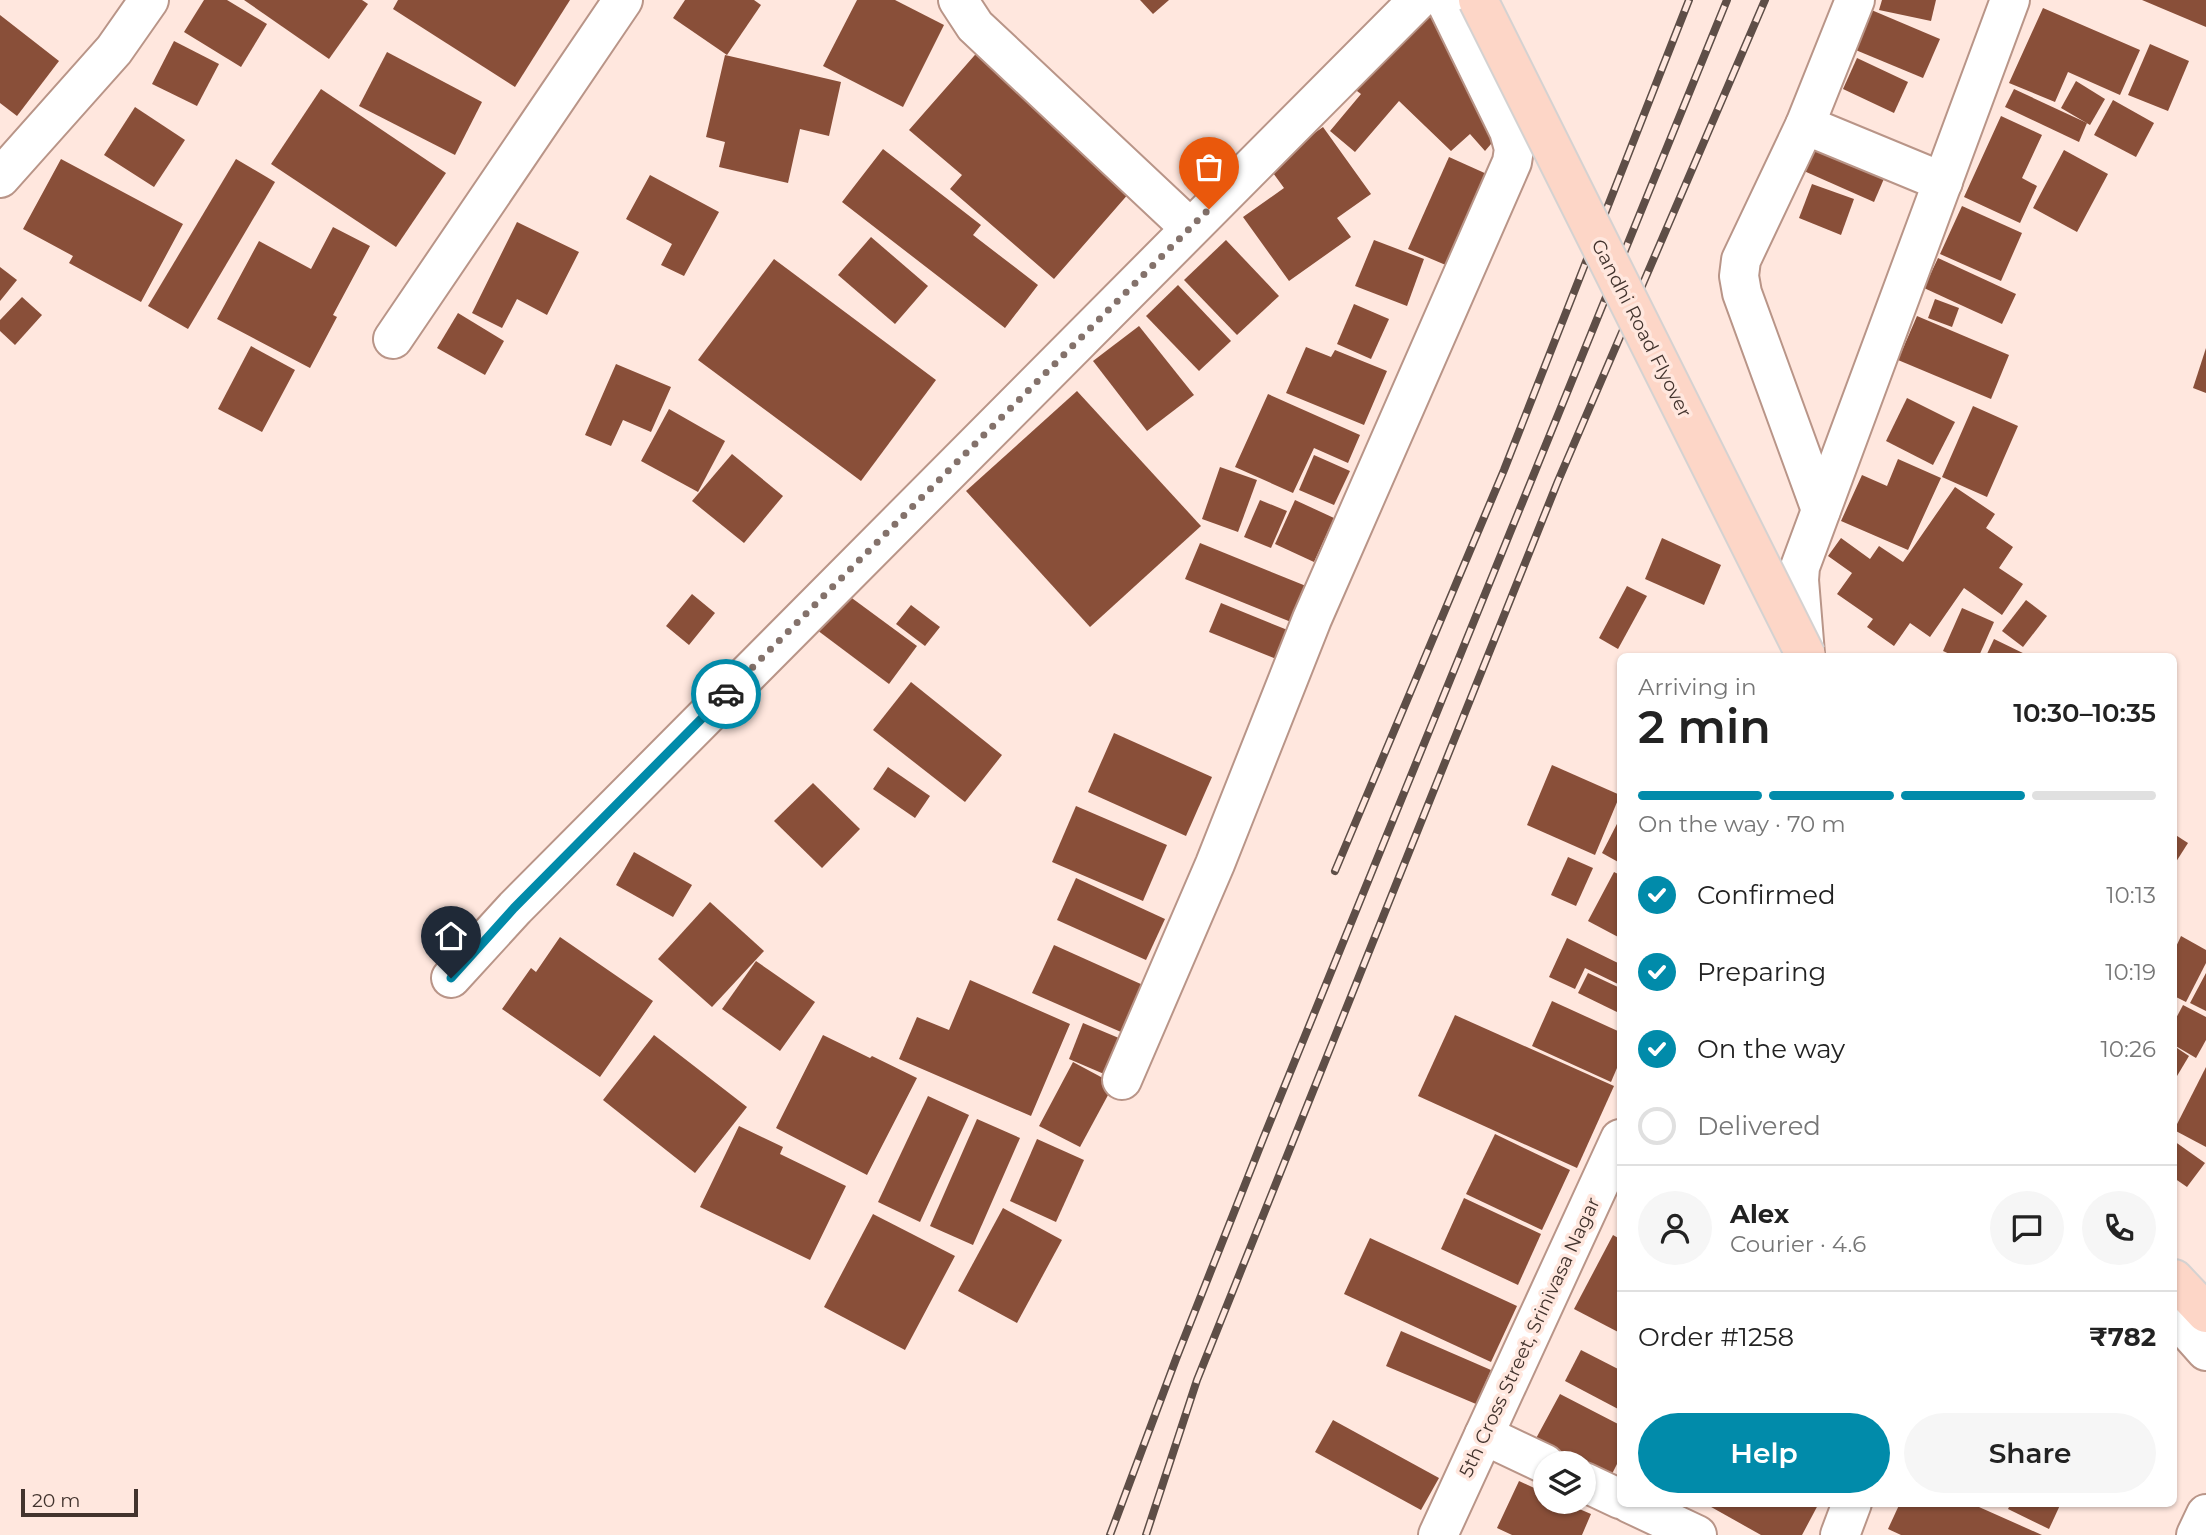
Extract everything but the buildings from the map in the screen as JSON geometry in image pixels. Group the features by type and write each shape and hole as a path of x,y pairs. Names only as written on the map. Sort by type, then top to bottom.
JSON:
{"main road":[{"name":"Gandhi Road Flyover","path":"1478,0 1804,653"},
{"path":"2177,1282 2206,1312"}],"street":[{"path":"0,178 114,50 149,0"},
{"path":"393,339 622,0"},
{"path":"958,0 975,26 1190,228"},
{"path":"451,978 524,898 1418,0"},
{"path":"1122,1080 1215,864 1312,619 1512,162 1514,149 1509,131 1445,0"},
{"path":"1821,510 1742,293 1739,276 1741,260 1805,125 1855,0"},
{"path":"1805,653 1800,567 2010,0"},
{"path":"1805,125 1942,183"},
{"name":"5th Cross Street, Srinivasa Nagar","path":"1438,1535 1617,1146"},
{"path":"2177,1318 2206,1351"},
{"path":"1484,1435 1533,1458"},
{"path":"1596,1488 1617,1498"},
{"path":"1638,1507 1697,1535"},
{"path":"1840,1535 1850,1507"},
{"path":"2196,1535 2206,1514"}],"railway":[{"path":"1335,871 1504,470 1689,0"},
{"path":"1110,1535 1263,1139 1727,0"},
{"path":"1146,1535 1197,1380 1558,481 1765,0"}],"way so far":[{"path":"726,694 1209,209"}],"route":[{"path":"451,978 514,908 726,694"}]}
